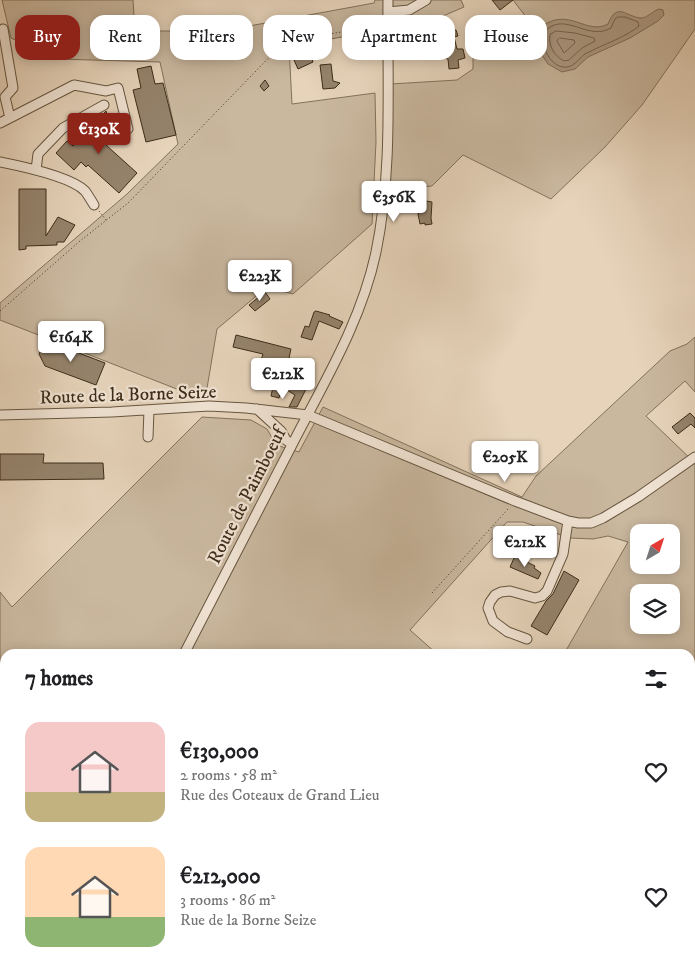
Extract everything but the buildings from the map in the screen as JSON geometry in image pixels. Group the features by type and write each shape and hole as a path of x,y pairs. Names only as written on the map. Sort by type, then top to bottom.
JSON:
{"street":[{"name":"Route de Paimboeuf","path":"187,649 350,332 368,283 382,221 387,157 388,0"},
{"path":"388,12 409,10 426,0"},
{"path":"3,29 13,88 5,97 10,118"},
{"path":"0,123 74,85 106,91 118,88 128,129"},
{"path":"36,170 38,154 63,128 104,105"},
{"path":"0,162 36,170 62,179 84,190 94,205"},
{"name":"Route de la Borne Seize","path":"0,415 209,406 308,415 568,521 591,522 603,518 695,457"},
{"path":"256,409 292,444"},
{"path":"148,437 149,410"},
{"path":"527,639 499,628 493,621 488,608 490,602 495,595 501,592 510,591 535,598 542,596 548,591 563,554 568,521"}],"path":[{"path":"0,311 80,241 128,203 286,41 354,30 382,12 388,12"},
{"path":"94,205 106,220"},
{"path":"432,593 515,501"}],"shaded area":[{"path":"2,0 133,0 134,15 90,15 90,60 80,60 80,15 15,15 15,40 11,38"},
{"path":"375,0 461,0 464,7 445,15 342,15 342,37 332,39 332,15 309,15 374,3"},
{"path":"513,0 695,0 695,29 642,105 605,147 551,199 463,155 432,186 397,189 390,186 391,84 457,80 473,69 473,60 547,60 547,15 525,15"},
{"path":"263,23 263,60 290,60 292,104 375,93 376,142 372,224 293,294 267,287 217,329 205,400 0,320 0,303 127,194 178,144 160,62 91,60 160,60 160,31 170,31 170,60 253,60 253,25"},
{"path":"695,337 695,392 685,381 646,416 695,463 695,649 567,649 628,542 608,536 593,539 570,538 523,522 507,522 410,630 431,649 0,649 0,592 12,607 202,417 251,420 267,429 276,445 299,452 323,407 522,497 536,476 670,351 687,344"}],"water":[{"path":"659,9 663,10 664,15 658,21 630,38 588,57 575,69 562,72 548,64 545,60 547,60 547,24 550,22 559,19 600,27 608,24 611,17 618,12 641,18"}]}
